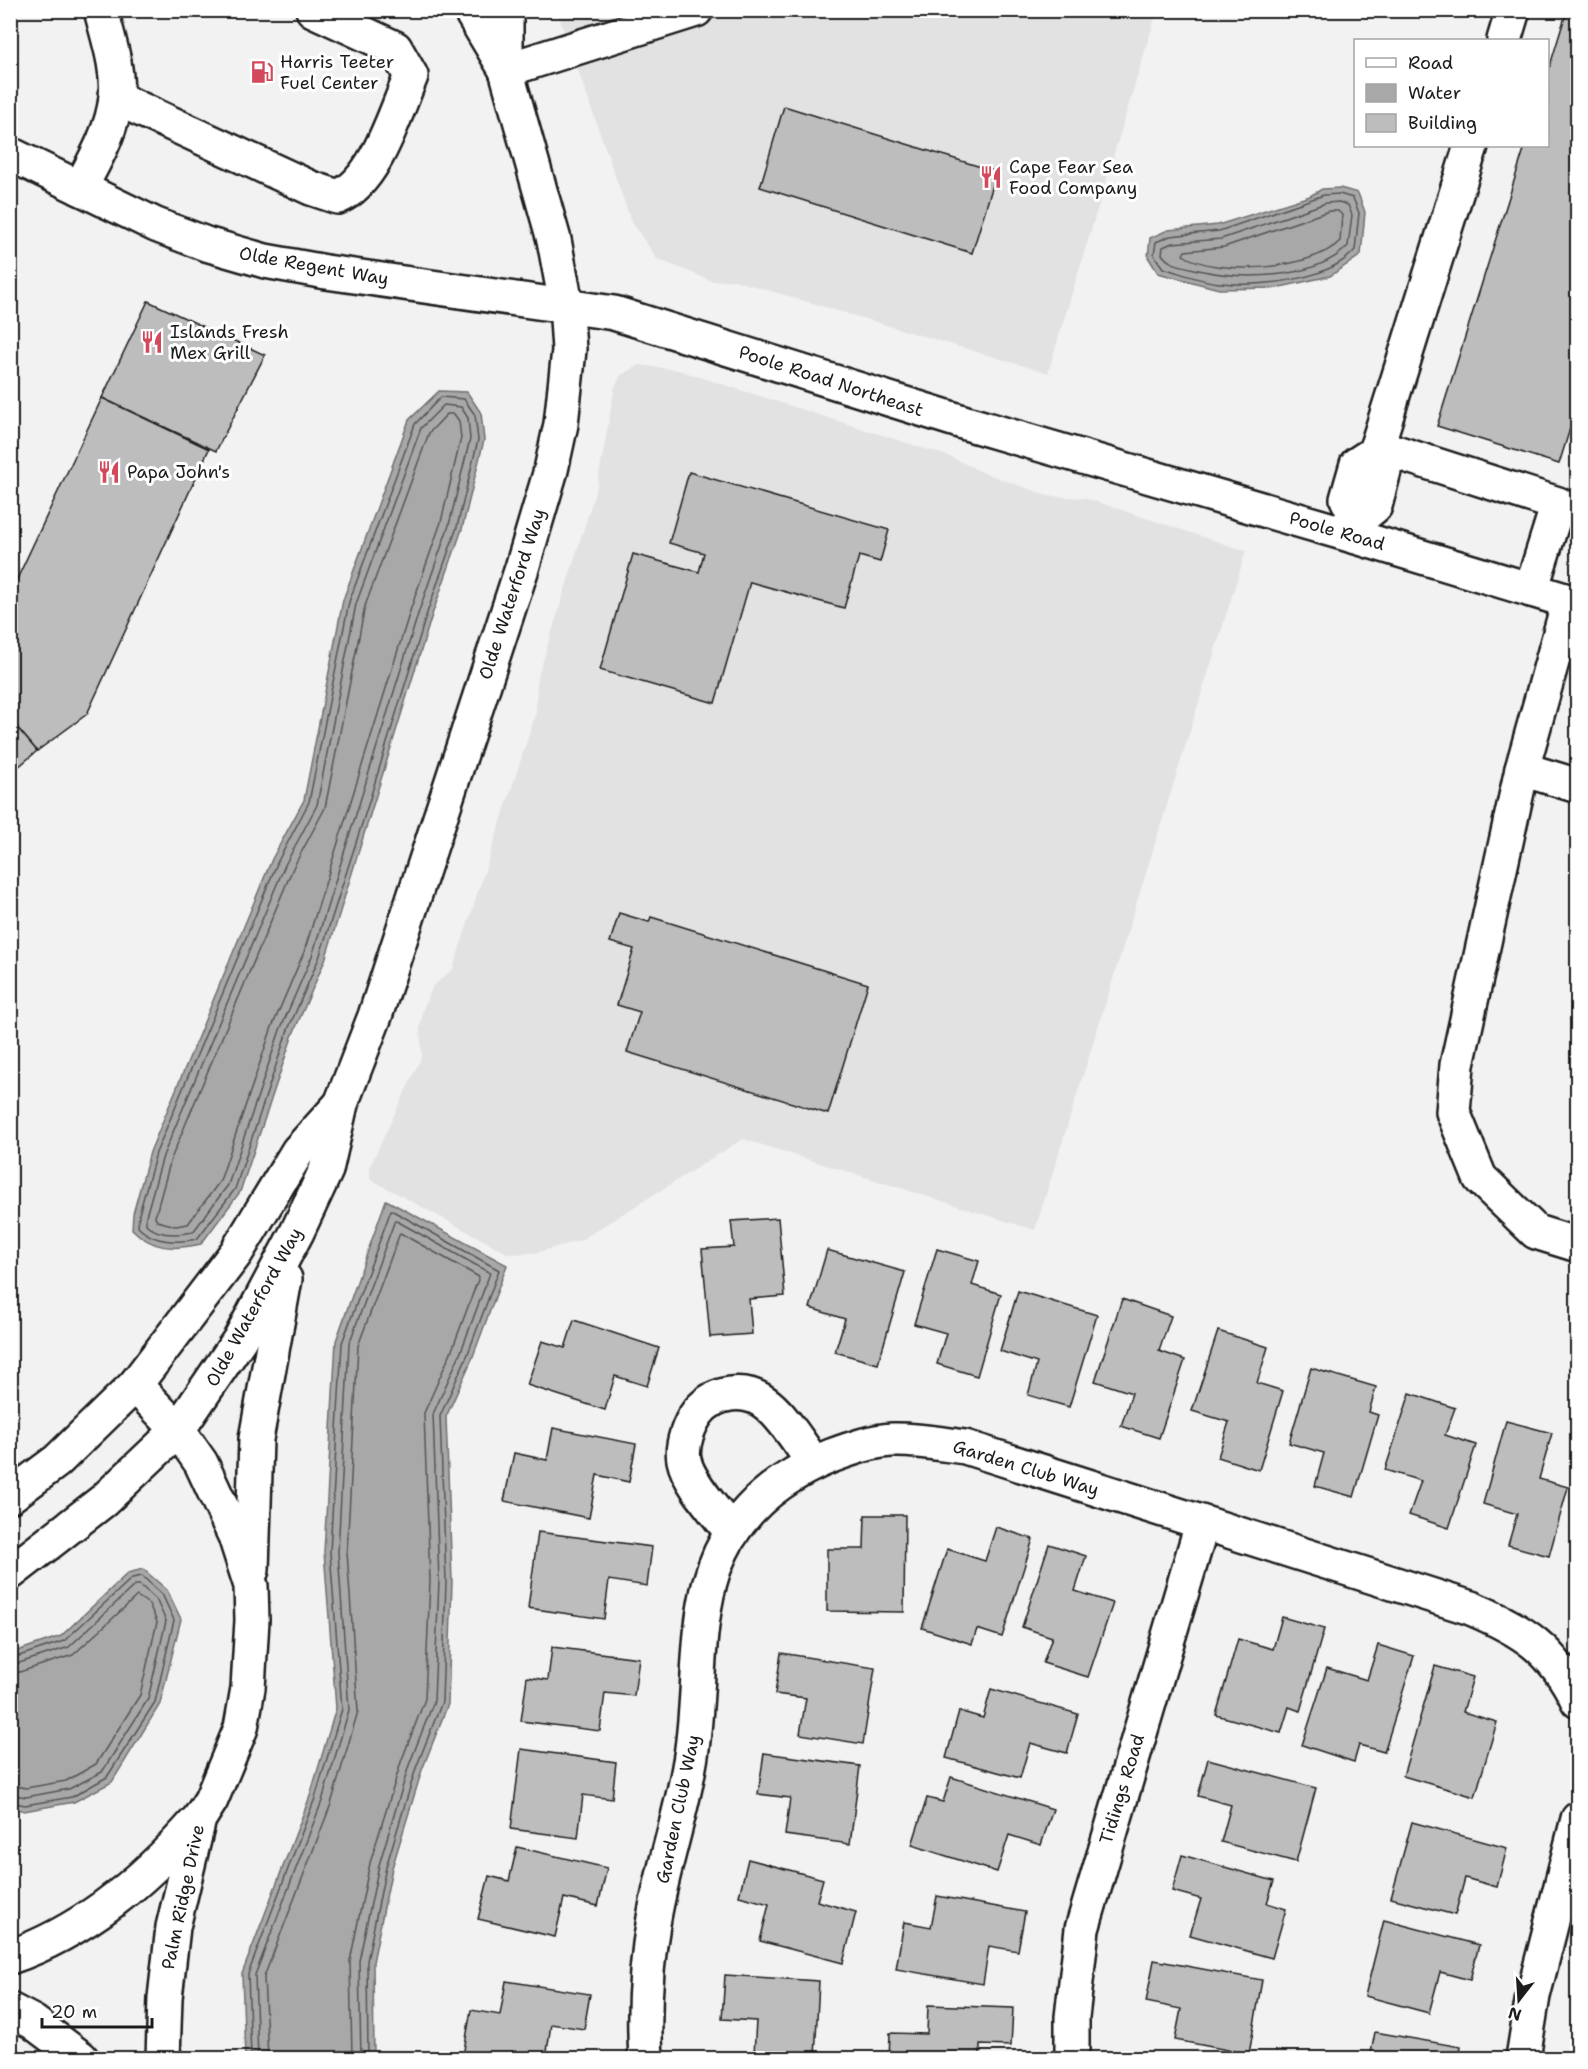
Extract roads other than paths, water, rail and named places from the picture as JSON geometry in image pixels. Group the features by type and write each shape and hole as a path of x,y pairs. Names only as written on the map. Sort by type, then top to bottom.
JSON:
{"street":[{"path":"80,188 103,144 116,98 113,57 101,10"},
{"path":"116,98 311,188 338,197 351,192 370,169 411,76 395,48 313,10"},
{"name":"Olde Waterford Way","path":"10,1573 103,1501 178,1430 240,1339 297,1232 326,1170 341,1104 394,959 552,470 566,388 569,350 566,304 544,201 506,70 470,10"},
{"name":"Olde Waterford Way","path":"506,10 506,70"},
{"path":"506,70 696,10"},
{"path":"1504,39 1513,10"},
{"path":"1355,528 1347,500 1357,464 1375,449 1471,147"},
{"name":"Olde Regent Way","path":"10,154 156,225 206,244 265,261 326,272 566,304"},
{"name":"Poole Road Northeast","path":"566,304 614,313 1096,462"},
{"path":"1375,449 1568,498 1531,590"},
{"name":"Poole Road","path":"1096,462 1355,528 1573,603"},
{"path":"1573,603 1522,769 1457,1065 1453,1112 1480,1178 1536,1232 1578,1245"},
{"path":"1522,769 1578,786"},
{"name":"Olde Waterford Way","path":"10,1496 57,1461 135,1385 236,1253 298,1151 341,1104"},
{"path":"251,1586 256,1439 279,1302 297,1232"},
{"name":"Palm Ridge Drive","path":"135,1385 178,1430 201,1463 235,1536 251,1586 250,1655 242,1728 211,1800 199,1820 172,1936 165,1998 163,2058"},
{"path":"732,1533 689,1473 684,1459 688,1429 707,1402 721,1395 738,1394 755,1397 769,1406 814,1463"},
{"name":"Garden Club Way","path":"646,2058 649,1954 654,1916 694,1741 704,1616 713,1574 732,1533 753,1505 778,1483 814,1463 850,1449 891,1440 965,1447 1471,1608 1506,1623 1539,1644 1574,1685"},
{"name":"Tidings Road","path":"1072,2058 1072,2017 1082,1929 1202,1524"},
{"path":"1523,2058 1533,1996 1578,1819"},
{"path":"10,1957 65,1932 115,1900 146,1875 199,1820"},
{"path":"10,2010 33,2022 81,2058"}],"water":[{"path":"1340,188 1358,193 1365,212 1361,255 1330,276 1276,288 1219,289 1158,273 1148,257 1150,238 1168,230 1218,225 1310,196 1322,189"},
{"path":"439,391 467,392 481,413 484,440 462,529 432,615 325,960 293,1034 240,1192 201,1244 181,1247 156,1245 132,1229 133,1214 150,1152 272,859 304,800 343,600 409,420"},
{"path":"386,1200 507,1265 472,1359 446,1417 452,1581 448,1704 422,1770 392,1868 373,1962 374,2058 245,2058 242,1974 310,1796 336,1708 324,1552 336,1341"},
{"path":"143,1569 167,1590 181,1619 160,1704 112,1782 74,1802 24,1811 11,1807 11,1653 61,1636 128,1573"}],"place":[{"name":"Harris Teeter Fuel Center","path":"262,72"},
{"name":"Cape Fear Sea Food Company","path":"991,177"},
{"name":"Islands Fresh Mex Grill","path":"152,342"},
{"name":"Papa John's","path":"109,472"}]}
